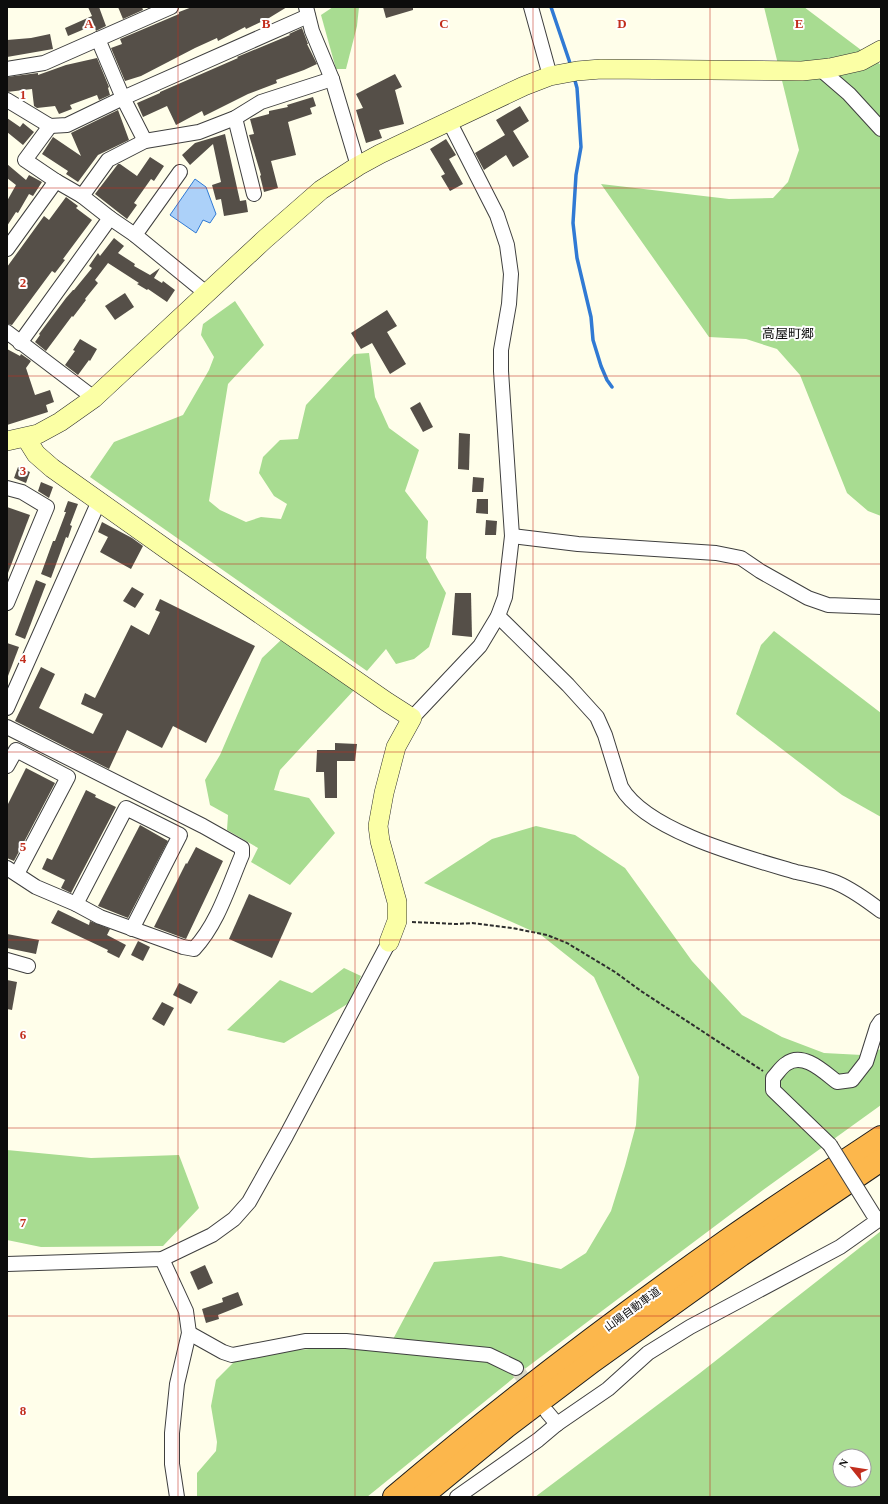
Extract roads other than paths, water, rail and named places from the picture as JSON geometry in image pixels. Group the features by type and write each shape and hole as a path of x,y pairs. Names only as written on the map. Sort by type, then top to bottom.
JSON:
{"highway":[{"name":"山陽自動車道","path":"394,1497 581,1346 730,1238 881,1137"},
{"name":"山陽自動車道","path":"421,1497 506,1427 593,1361 741,1254 881,1160"}],"street":[{"path":"7,69 44,63 171,7"},
{"path":"531,7 550,76"},
{"path":"7,100 50,126 67,125 307,11 312,31 332,79 358,166"},
{"path":"98,39 123,98 145,141"},
{"path":"7,441 26,438 38,434 60,422 94,398 264,239 321,190 358,166 380,154 524,86 550,76 577,71 601,69 802,71 830,68 861,61 881,50"},
{"path":"820,69 849,94 881,129"},
{"path":"82,196 108,160 145,141 199,132 235,118 261,102 332,79"},
{"path":"235,118 254,194"},
{"path":"7,1264 162,1259 212,1235 234,1219 249,1202 286,1136 389,942 397,921 396,902 380,841 378,826 384,793 396,747 412,718 480,646 498,616 505,597 512,536 500,371 501,350 509,304 511,274 507,245 497,215 449,121"},
{"path":"50,126 26,160 56,181 82,196 134,235 206,293"},
{"path":"134,235 180,172"},
{"path":"7,249 56,181"},
{"path":"20,343 110,218"},
{"path":"7,332 94,398"},
{"path":"26,438 36,454 99,501 226,591 412,718"},
{"path":"7,488 22,492 47,506 7,603"},
{"path":"7,708 99,501"},
{"path":"512,536 578,544 716,553 741,558 760,571 808,598 828,605 881,607"},
{"path":"498,616 568,685 597,717 605,735 621,787 626,795 647,814 679,832 748,858 837,883 866,900 881,911"},
{"path":"7,727 203,826 242,848 242,855 218,914 204,938 194,949 183,947 100,917 76,904 36,887 12,871 68,777 16,750 7,766"},
{"path":"76,904 126,808 180,835 132,929"},
{"path":"7,960 28,966"},
{"path":"457,1497 532,1444 557,1424 608,1389 648,1352 840,1247 877,1218 830,1145 773,1090 773,1078 786,1063 796,1060 807,1061 837,1082 852,1080 866,1062 877,1027 881,1021"},
{"path":"162,1259 186,1311 189,1334 177,1384 172,1433 172,1464 177,1497"},
{"path":"189,1334 222,1352 232,1355 305,1341 346,1341 489,1355 516,1368"},
{"path":"547,1412 557,1424"}],"water":[{"path":"195,179 206,187 216,214 210,223 203,220 196,233 170,215"}],"waterway":[{"path":"551,7 571,66"},
{"path":"574,77 577,88 581,147 576,175 573,223 577,258 591,317 593,340 601,366 612,387"}],"tunnel":[{"path":"516,1368 534,1394"}],"district":[{"name":"高屋町郷","path":"788,333"}]}
